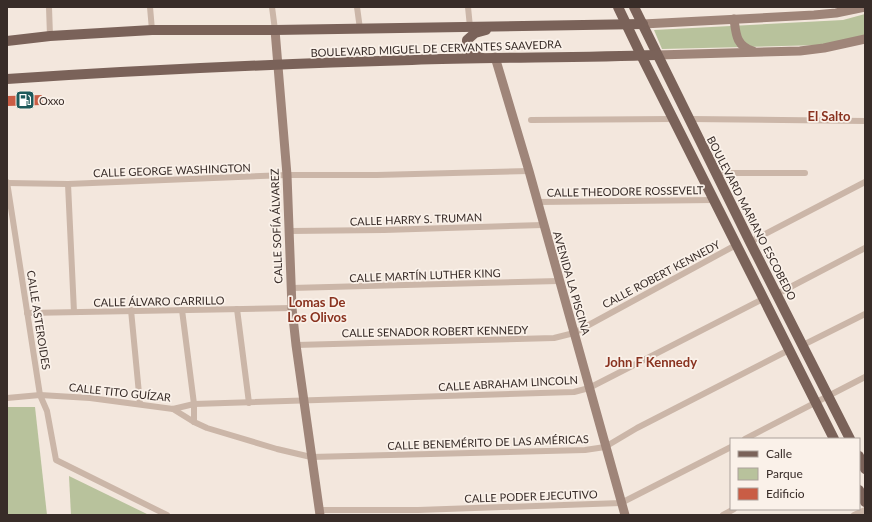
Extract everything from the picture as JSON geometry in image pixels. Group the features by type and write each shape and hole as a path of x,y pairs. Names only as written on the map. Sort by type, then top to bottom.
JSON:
{"main road":[{"path":"618,7 834,438"},
{"name":"BOULEVARD MARIANO ESCOBEDO","path":"634,7 750,242 850,438"},
{"name":"BOULEVARD MIGUEL DE CERVANTES SAAVEDRA","path":"7,41 50,36 152,30 360,29 643,24"},
{"path":"482,58 472,53 467,44 467,40 475,33 498,26"},
{"name":"BOULEVARD MIGUEL DE CERVANTES SAAVEDRA","path":"7,79 278,64 496,57 657,55"},
{"path":"860,458 865,469"},
{"path":"860,492 865,502"}],"street":[{"path":"49,7 50,36"},
{"path":"150,7 152,30"},
{"path":"272,7 275,30"},
{"path":"357,7 360,29"},
{"path":"468,7 470,27"},
{"name":"BOULEVARD MIGUEL DE CERVANTES SAAVEDRA","path":"643,24 814,15 836,13 865,7"},
{"path":"734,19 739,42 749,50 759,52"},
{"name":"CALLE SOFÍA ÁLVAREZ","path":"275,30 287,175 292,308 303,400 320,513"},
{"name":"BOULEVARD MIGUEL DE CERVANTES SAAVEDRA","path":"657,55 813,49 865,39"},
{"name":"AVENIDA LA PISCINA","path":"496,57 625,515"},
{"path":"530,120 674,119"},
{"path":"689,119 865,121"},
{"name":"CALLE GEORGE WASHINGTON","path":"7,183 68,184 287,175 377,175 529,170"},
{"path":"716,173 805,173"},
{"path":"750,242 865,182"},
{"name":"CALLE ASTEROIDES","path":"7,183 40,395 47,412 56,460 167,515"},
{"path":"68,184 74,312"},
{"name":"CALLE THEODORE ROSSEVELT","path":"538,202 714,200"},
{"name":"CALLE HARRY S. TRUMAN","path":"290,231 384,230 544,225"},
{"name":"CALLE ROBERT KENNEDY","path":"574,333 736,245"},
{"path":"777,294 865,248"},
{"name":"CALLE MARTÍN LUTHER KING","path":"291,288 559,281"},
{"name":"CALLE ABRAHAM LINCOLN","path":"303,400 574,392 589,388 764,299"},
{"name":"CALLE ÁLVARO CARRILLO","path":"27,313 292,308"},
{"path":"237,309 249,403"},
{"path":"131,310 140,404"},
{"path":"182,310 194,404 194,422"},
{"path":"803,345 865,314"},
{"name":"CALLE SENADOR ROBERT KENNEDY","path":"296,345 532,339 554,338 574,333"},
{"name":"CALLE BENEMÉRITO DE LAS AMÉRICAS","path":"173,409 207,428 277,449 311,457 585,450 605,447 637,428 789,350"},
{"path":"748,438 865,377"},
{"name":"CALLE TITO GUÍZAR","path":"7,398 40,395 90,398 173,409 194,404 303,400"},
{"name":"CALLE PODER EJECUTIVO","path":"320,513 621,503 730,447"},
{"path":"723,515 732,510"},
{"path":"854,515 865,510"}],"green space":[{"path":"865,14 865,36 822,45 662,49 654,30 843,20"},
{"path":"7,407 35,407 47,515 7,515"},
{"path":"69,476 149,515 71,515"}],"building":[{"name":"Oxxo","path":"42,95 43,105 7,106 7,96"}],"place":[{"name":"Oxxo","path":"25,100"}],"district":[{"name":"El Salto","path":"829,116"},
{"name":"Lomas De Los Olivos","path":"317,310"},
{"name":"John F Kennedy","path":"651,362"}]}
